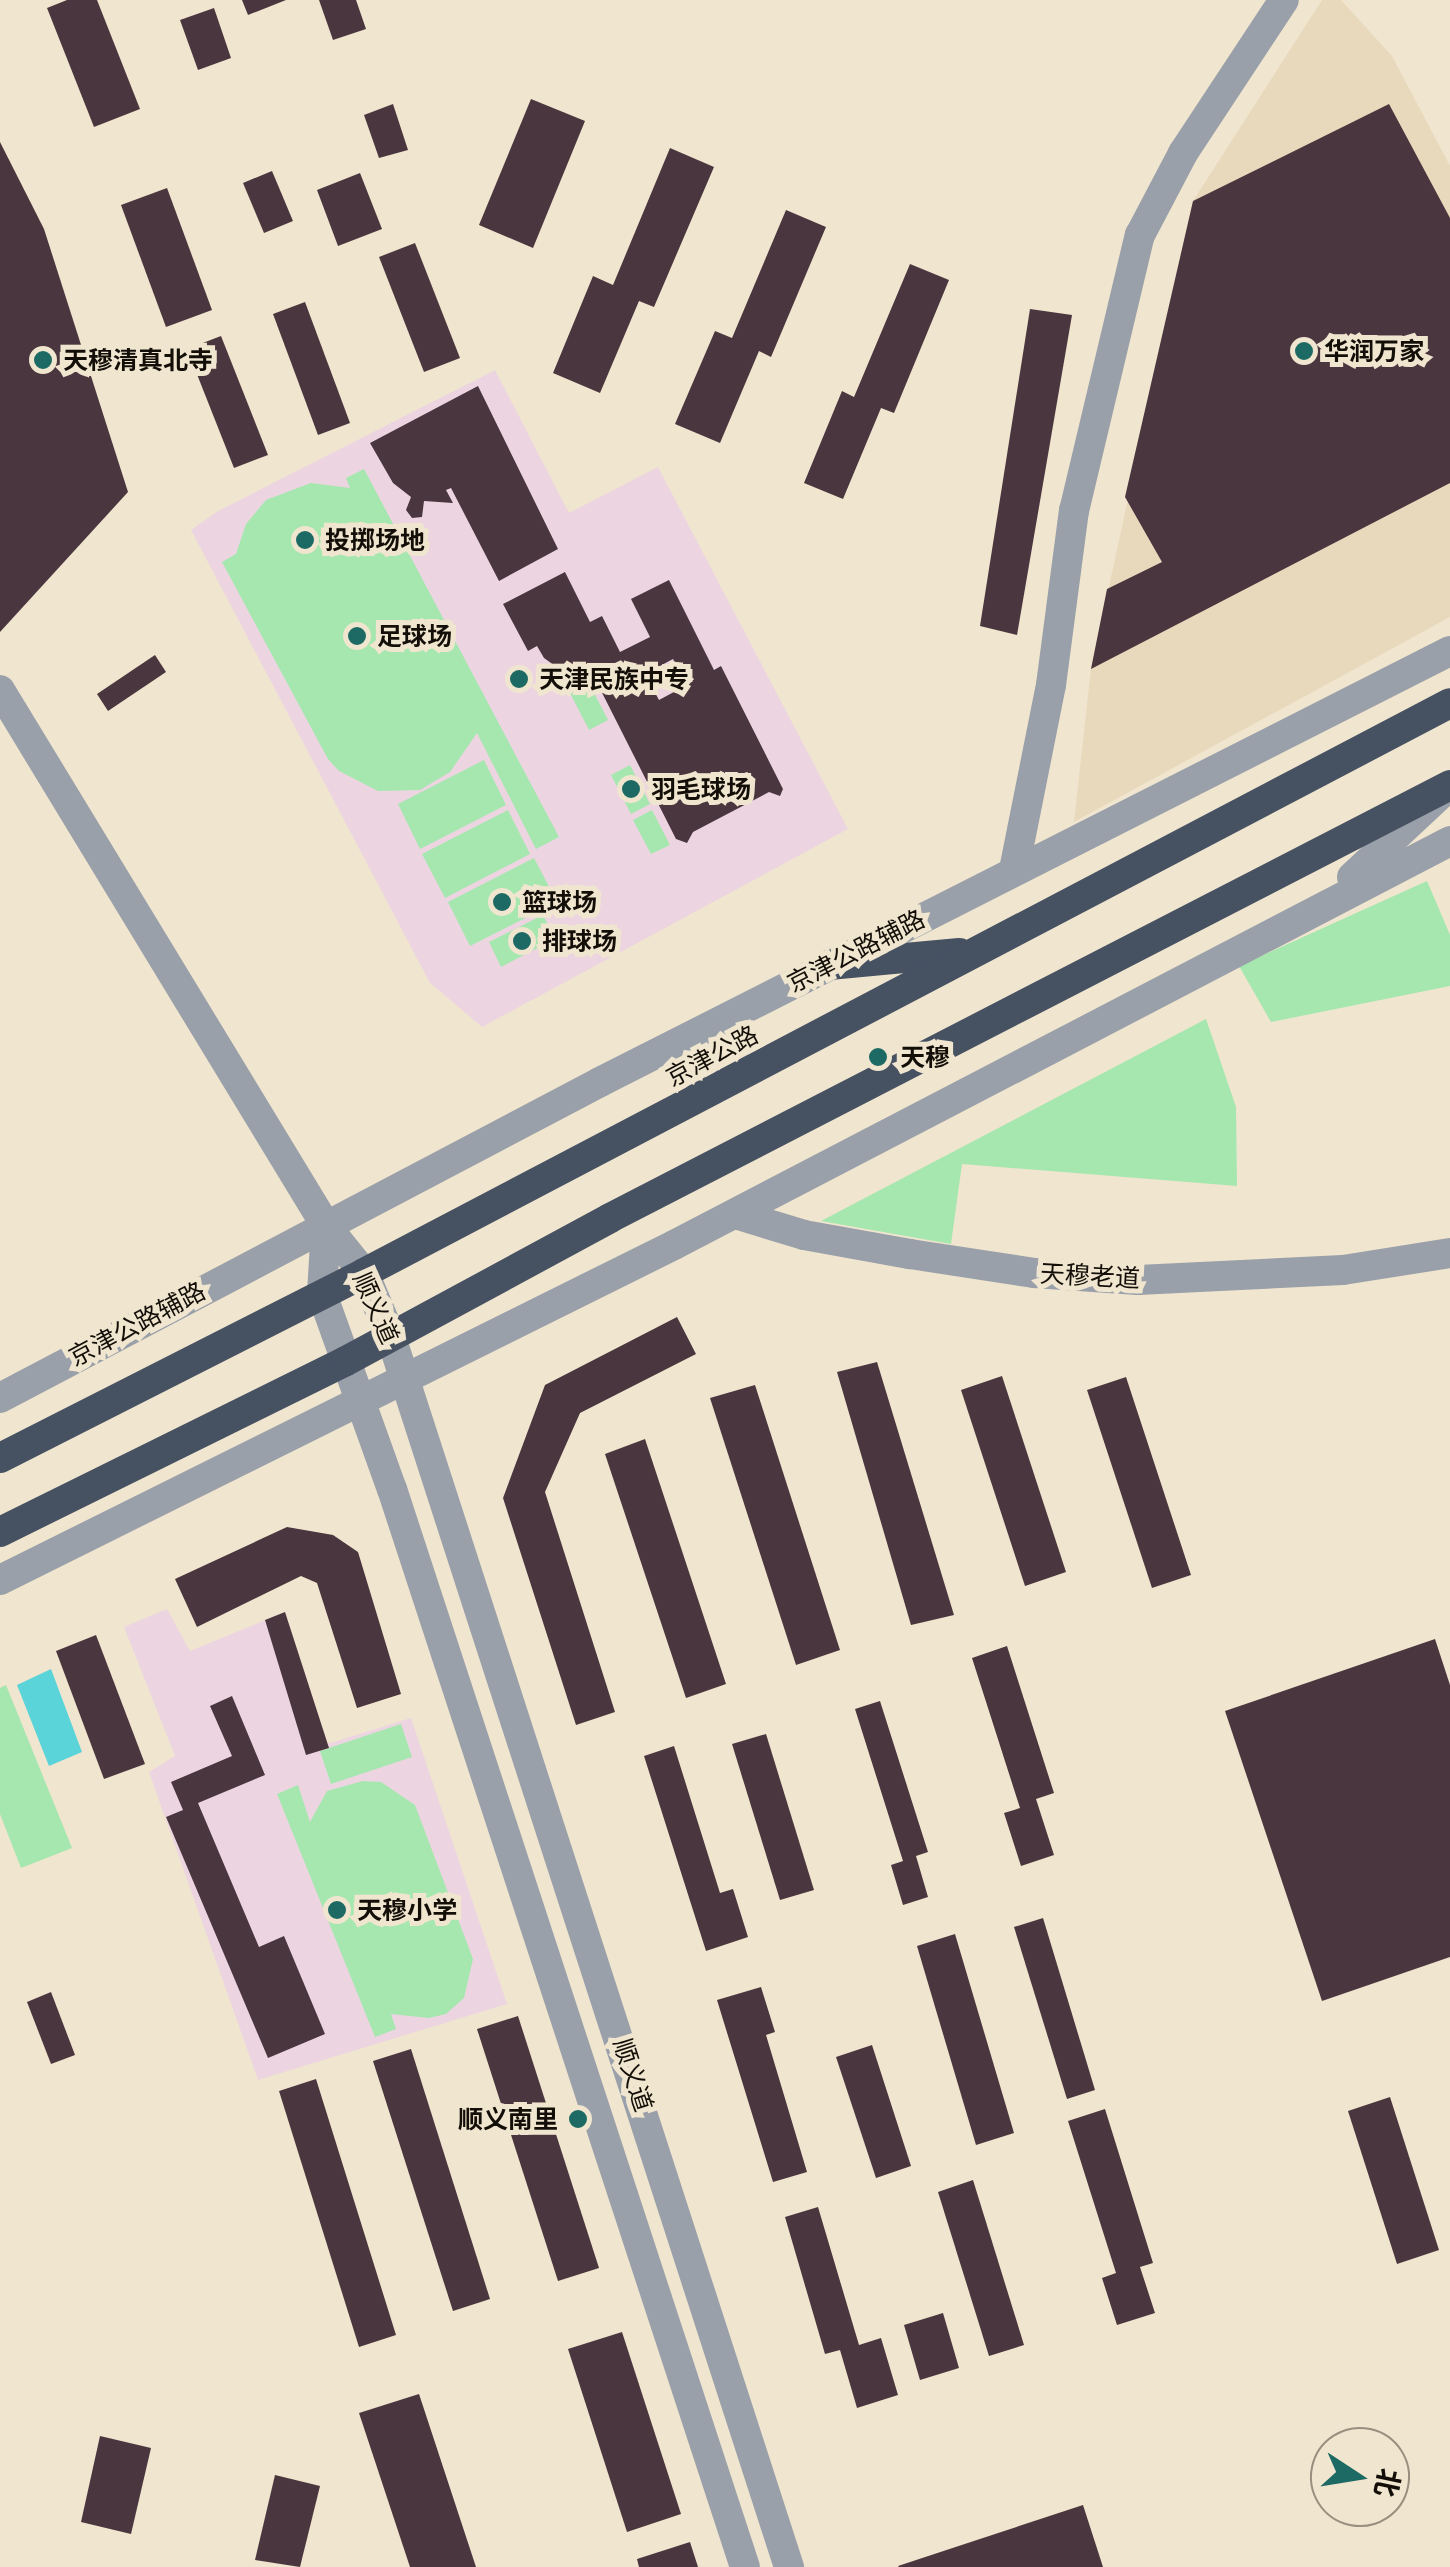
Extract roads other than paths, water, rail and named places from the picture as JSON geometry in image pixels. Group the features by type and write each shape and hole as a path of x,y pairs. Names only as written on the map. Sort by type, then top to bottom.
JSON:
{"highway":[{"name":"京津公路","path":"0,1458 322,1294 1450,703"},
{"path":"0,1532 346,1361 628,1208 1449,786"},
{"path":"829,965 976,951"}],"street":[{"path":"1014,870 1051,685 1074,510 1140,235 1183,153 1284,0"},
{"name":"京津公路辅路","path":"0,1398 829,965 1450,651"},
{"path":"0,690 326,1226"},
{"path":"1282,930 1382,853 1449,786"},
{"path":"0,1580 735,1214 1450,841"},
{"name":"天穆老道","path":"735,1214 804,1235 910,1254 1034,1273 1138,1280 1343,1270 1450,1253"},
{"name":"顺义道","path":"326,1226 364,1272 406,1379 790,2567"},
{"name":"顺义道","path":"326,1226 322,1294 554,1978 745,2567"},
{"path":"554,1978 596,1964"}],"water":[{"path":"51,1669 82,1752 49,1766 17,1685"}],"place":[{"name":"华润万家","path":"1304,351"},
{"name":"天穆清真北寺","path":"43,360"},
{"name":"投掷场地","path":"305,540"},
{"name":"足球场","path":"357,636"},
{"name":"天津民族中专","path":"519,679"},
{"name":"羽毛球场","path":"631,789"},
{"name":"篮球场","path":"502,902"},
{"name":"排球场","path":"522,941"},
{"name":"天穆","path":"878,1057"},
{"name":"天穆小学","path":"337,1910"},
{"name":"顺义南里","path":"578,2119"}]}
